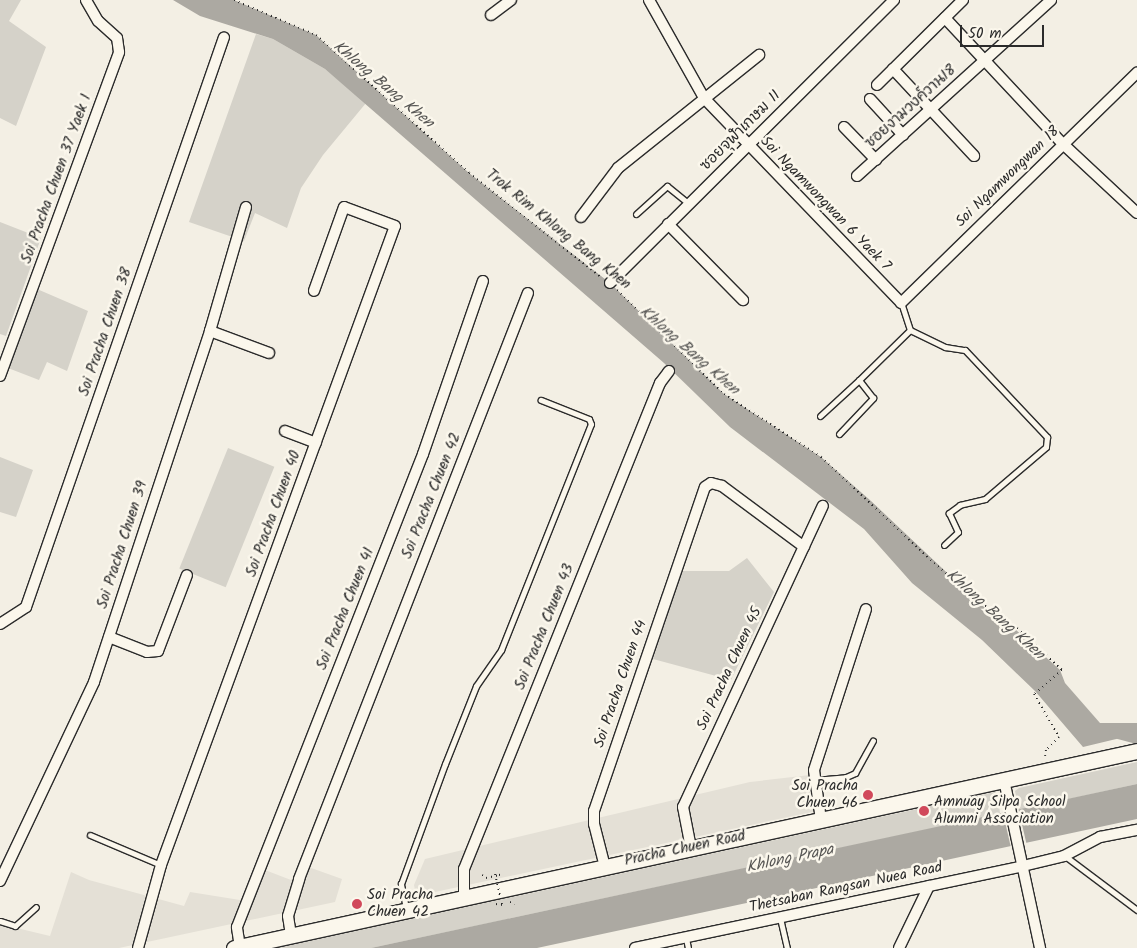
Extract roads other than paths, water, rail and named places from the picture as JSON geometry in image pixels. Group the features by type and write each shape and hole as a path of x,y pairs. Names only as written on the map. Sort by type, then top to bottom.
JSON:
{"main road":[{"name":"Pracha Chuen Road","path":"237,947 1137,751"}],"street":[{"name":"Soi Pracha Chuen 37 Yaek 1","path":"0,376 119,52 116,38 98,21 86,0"},
{"path":"492,15 511,0"},
{"name":"Soi Ngamwongwan 6 Yaek 7","path":"649,0 704,98 748,146 901,303"},
{"path":"877,85 963,0"},
{"name":"ซอยงามวงค์วาน18","path":"857,176 1052,0"},
{"name":"ซอยจุฬาเกษม 11","path":"610,283 891,1"},
{"path":"945,18 1063,144 1137,213"},
{"name":"Soi Pracha Chuen 38","path":"0,624 26,607 224,36"},
{"path":"581,217 618,168 759,55"},
{"path":"893,70 974,156"},
{"name":"Soi Ngamwongwan 18","path":"901,303 1137,73"},
{"path":"870,99 903,135"},
{"path":"844,127 876,160"},
{"name":"Soi Pracha Chuen 39","path":"0,882 94,682 210,331 246,207"},
{"name":"Soi Pracha Chuen 40","path":"138,948 161,865 395,226 344,207 314,291"},
{"path":"668,224 743,300"},
{"name":"Soi Pracha Chuen 41","path":"237,947 237,927 423,454 483,281"},
{"name":"Soi Pracha Chuen 42","path":"291,935 288,916 299,879 528,294"},
{"path":"210,331 269,353"},
{"name":"Soi Pracha Chuen 43","path":"464,897 464,869 660,383 669,371"},
{"path":"285,431 316,443"},
{"name":"Soi Pracha Chuen 44","path":"605,867 592,818 705,487 711,483 722,486 804,547"},
{"name":"Soi Pracha Chuen 45","path":"691,848 681,814 682,807 823,506"},
{"path":"109,637 147,652 158,651 187,575"},
{"path":"821,820 813,780 866,609"},
{"path":"1004,780 1040,948"},
{"name":"Thetsaban Rangsan Nuea Road","path":"634,948 929,886 1022,862 1064,856 1100,837 1137,830"},
{"path":"903,947 929,886"}],"lane":[{"path":"636,214 667,186 689,204"},
{"path":"901,303 910,330 945,347 965,350 1047,437 1046,447 985,499 960,505 949,513 958,532 944,544"},
{"path":"820,416 860,380 910,330"},
{"path":"839,434 873,398 860,380"},
{"path":"406,910 401,884 445,764 476,686 501,650 591,424 589,419 541,400"},
{"path":"813,780 846,778 855,773 873,741"},
{"path":"90,835 161,865"},
{"path":"1064,856 1137,910"},
{"path":"0,921 15,926 36,907"},
{"path":"780,918 787,948"},
{"path":"686,937 688,948"}],"water":[{"path":"173,0 234,0 316,35 469,173 610,283 724,394 821,457 871,501 980,604 1015,629 1060,670 1065,683 1100,723 1137,723 1137,734 1083,747 1035,691 982,640 912,583 864,529 730,427 664,363 325,69 273,39 200,16"},
{"name":"Khlong Prapa","path":"1137,784 1137,819 537,948 371,948"}],"waterway":[{"name":"Khlong Bang Khen","path":"1114,732 1137,738"}],"place":[{"name":"Soi Pracha Chuen 46","path":"868,795"},
{"name":"Amnuay Silpa School Alumni Association","path":"924,811"},
{"name":"Soi Pracha Chuen 42","path":"357,904"}]}
